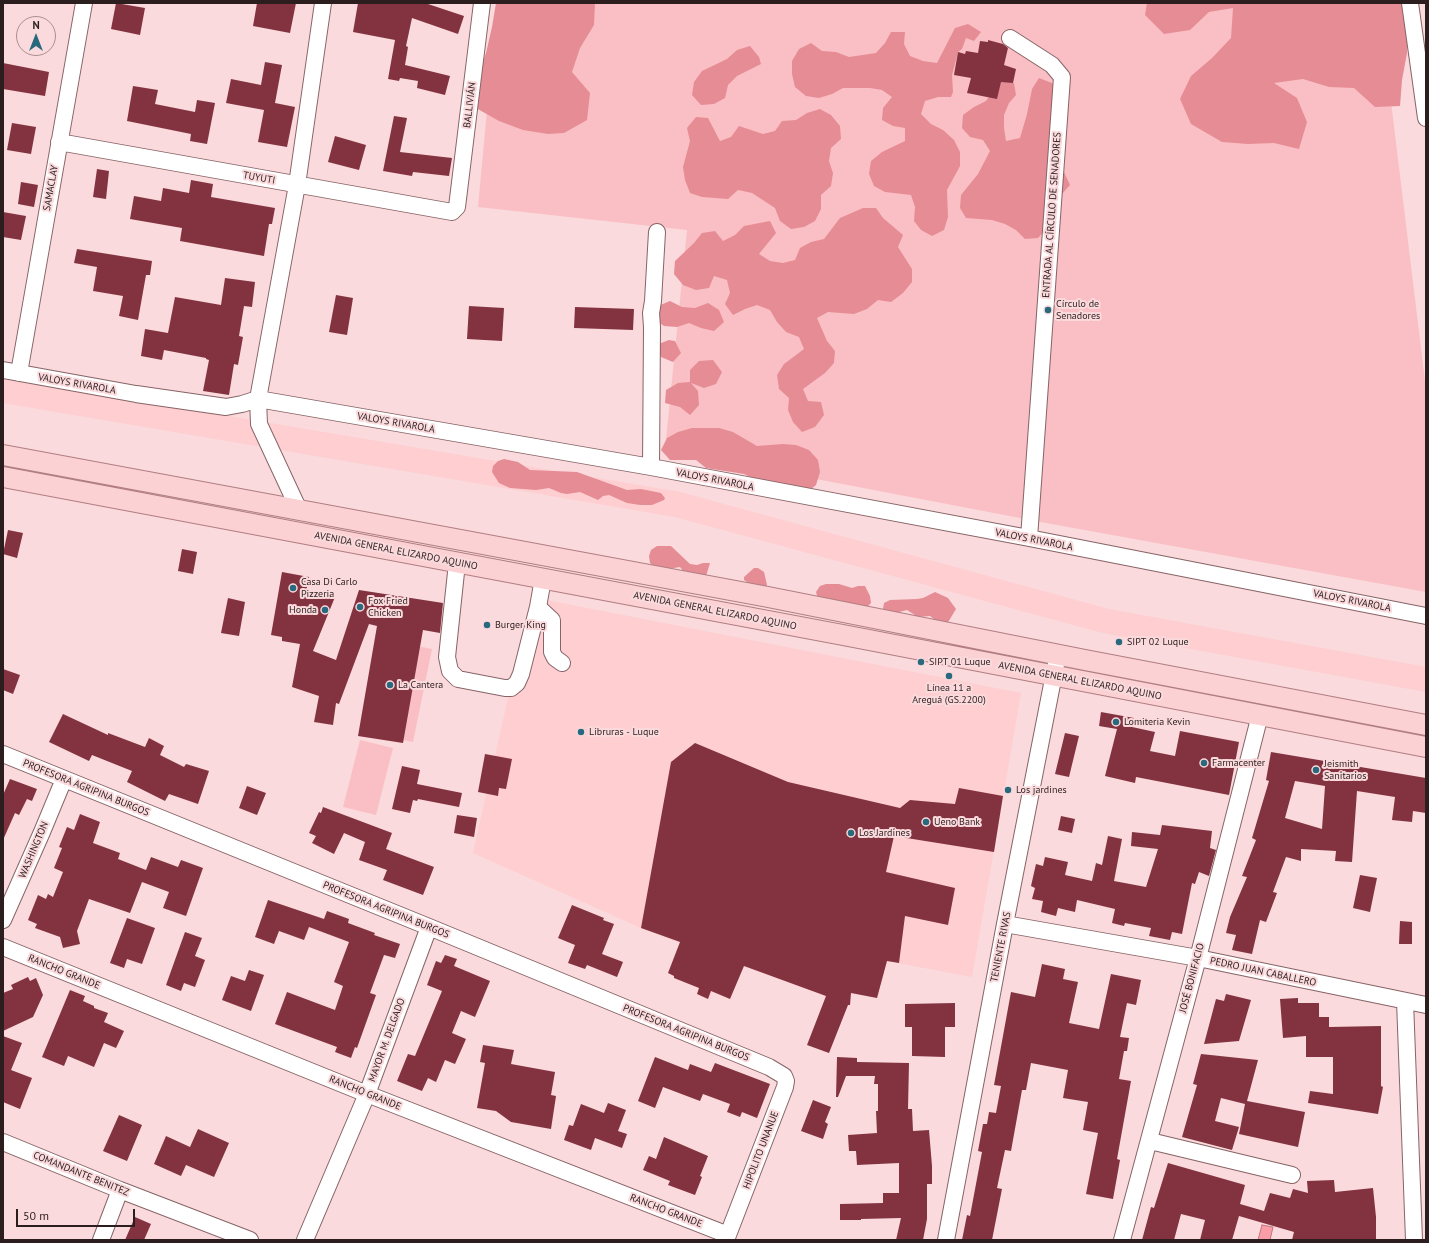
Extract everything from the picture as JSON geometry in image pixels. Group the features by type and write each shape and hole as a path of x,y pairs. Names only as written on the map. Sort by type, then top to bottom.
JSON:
{"main road":[{"path":"3,455 768,597 1426,725"},
{"name":"AVENIDA GENERAL ELIZARDO AQUINO","path":"3,477 843,635 1426,747"}],"street":[{"name":"SAMACLAY","path":"19,373 84,3"},
{"path":"300,510 259,424 258,399 297,185 323,3"},
{"name":"BALLIVIÁN","path":"457,207 482,3"},
{"path":"1410,3 1426,118"},
{"name":"ENTRADA AL CÍRCULO DE SENADORES","path":"1010,38 1052,65 1062,77 1029,538"},
{"name":"TUYUTI","path":"59,142 450,212 457,207"},
{"path":"651,468 651,313 657,232"},
{"name":"VALOYS RIVAROLA","path":"3,370 136,394 226,406 242,404 258,399 651,468 1029,538 1426,616"},
{"path":"457,563 447,657 450,671 458,679 505,688 511,688 517,683 521,674 544,579"},
{"path":"538,607 552,620 552,652 555,658 562,663"},
{"name":"TENIENTE RIVAS","path":"946,1240 1005,924 1058,654"},
{"name":"JOSÉ BONIFACIO","path":"1122,1240 1150,1141 1260,716"},
{"name":"PROFESORA AGRIPINA BURGOS","path":"3,754 769,1067"},
{"name":"WASHINGTON","path":"3,920 64,778"},
{"name":"PEDRO JUAN CABALLERO","path":"1005,924 1198,958 1405,1002 1426,1005"},
{"name":"MAYOR M. DELGADO","path":"305,1240 367,1094 429,927"},
{"name":"RANCHO GRANDE","path":"3,947 727,1238"},
{"path":"1405,1002 1414,1240"},
{"name":"HIPOLITO UNANUE","path":"727,1238 785,1087 786,1081 784,1076 769,1067"},
{"path":"1150,1141 1292,1175"},
{"name":"COMANDANTE BENITEZ","path":"3,1142 120,1190 250,1240"},
{"path":"101,1240 120,1190"}],"shaded area":[{"path":"496,3 595,3 594,25 580,48 572,72 590,93 587,120 564,133 548,134 523,130 499,121 476,108 477,79 486,53"},
{"name":"Círculo de Senadores","path":"497,3 1379,3 1426,389 1426,592 1046,523 665,450 687,230 478,207"},
{"path":"1147,3 1402,3 1407,28 1407,53 1402,80 1400,106 1375,107 1354,88 1329,87 1303,79 1274,83 1297,98 1307,122 1299,149 1274,143 1248,144 1222,142 1191,124 1180,99 1191,76 1212,58 1231,38 1233,8 1209,12 1190,30 1164,34 1145,15"},
{"path":"968,24 981,32 974,41 966,38 962,49 958,52 952,75 953,92 951,97 938,97 925,101 921,114 931,124 943,130 954,140 960,152 960,166 947,190 948,217 944,230 932,236 921,230 914,221 915,207 911,195 885,192 874,186 869,174 871,161 882,152 905,141 905,128 893,126 882,120 883,108 892,97 882,90 870,88 843,88 832,94 819,98 806,96 795,87 792,74 792,61 799,49 811,43 822,51 836,52 849,57 876,53 885,43 891,32 905,32 904,44 910,56 923,61 937,63 955,28"},
{"path":"750,46 759,57 761,64 737,76 728,85 725,98 714,104 701,105 692,95 694,82 702,71 727,59 737,50"},
{"path":"1039,78 1052,83 1059,95 1053,163 1064,172 1070,185 1062,194 1051,202 1046,229 1038,238 1025,239 1016,230 1005,224 992,220 966,218 960,208 961,195 978,174 990,151 983,140 970,137 962,128 963,115 986,101 1001,79 1014,83 1016,95 1009,103 1004,115 1004,128 1006,141 1020,138 1032,89"},
{"path":"820,109 831,115 840,126 841,139 831,148 829,161 833,173 831,186 821,195 821,209 815,221 804,227 791,229 780,221 775,208 752,193 738,190 728,199 702,197 690,193 685,180 683,167 690,141 687,128 696,117 708,118 720,141 731,137 739,126 763,134 775,131 782,121 796,120 807,113"},
{"path":"863,208 876,208 883,218 903,235 898,247 912,269 912,282 903,293 891,302 878,300 867,309 854,314 828,312 817,318 827,341 835,351 834,363 825,373 803,389 808,401 821,402 824,415 815,427 802,432 793,422 788,410 789,398 779,389 777,375 784,364 804,349 799,337 786,332 777,322 770,310 757,305 733,315 725,304 730,293 727,280 714,276 709,288 696,290 683,285 674,274 675,261 702,233 715,231 723,241 735,235 744,226 770,221 776,233 759,254 770,261 783,263 795,260 800,248 811,242 824,239 840,218"},
{"path":"670,301 682,307 695,308 708,303 719,310 724,322 714,331 689,323 677,327 664,326 654,319 658,306"},
{"path":"669,340 675,341 681,353 673,362 661,357 656,345"},
{"path":"713,360 722,372 716,384 704,388 691,383 698,391 699,405 690,415 680,407 665,403 666,390 678,383 690,382 690,370 699,361"},
{"path":"3,378 680,492 1109,609 1426,667 1426,692 1103,633 675,517 3,403"},
{"path":"692,428 719,428 733,432 757,446 783,444 796,445 809,450 818,460 820,472 816,485 806,493 756,480 744,474 706,468 696,460 670,460 661,450 667,438 678,432"},
{"path":"504,459 518,462 530,470 577,472 627,490 641,489 661,493 665,498 664,500 652,505 640,505 627,503 609,495 603,496 598,500 580,492 567,494 549,488 536,490 510,488 499,483 492,472 493,466 498,461"},
{"path":"657,546 671,546 690,564 697,565 710,563 706,576 684,572 680,567 668,569 655,567 650,563 649,556 651,550"},
{"path":"754,568 758,568 764,572 767,585 765,588 752,585 744,580 744,577"},
{"path":"826,584 839,584 852,588 865,586 870,596 871,603 866,608 818,599 816,592 820,586"},
{"path":"935,592 948,598 956,609 947,624 935,620 930,616 918,617 907,610 895,613 883,609 884,603 890,600 923,598"},
{"path":"531,597 1021,693 972,977 887,961 877,998 851,993 850,1005 641,928 473,853"},
{"path":"381,639 432,649 413,742 363,732"},
{"path":"1081,671 1426,735 1426,738"},
{"path":"360,740 393,748 376,815 343,807"},
{"path":"1262,1225 1273,1227 1270,1240 1258,1240"}],"building":[{"path":"116,3 145,8 140,35 111,29"},
{"path":"257,3 296,3 290,33 253,26"},
{"path":"358,3 425,3 464,16 458,34 412,18 406,46 408,47 405,65 450,76 445,95 417,88 418,81 400,78 399,81 388,79 395,40 353,32"},
{"path":"988,40 1003,44 1008,48 1004,65 1016,69 1013,83 1001,82 997,99 967,93 971,78 954,75 958,52 965,54 966,51 978,53 980,41 988,42"},
{"path":"265,62 282,65 275,103 295,107 287,147 258,142 264,110 226,103 231,79 261,85"},
{"path":"3,63 49,72 45,96 3,89"},
{"path":"133,86 158,90 155,104 195,112 197,100 215,103 207,144 190,141 191,134 127,121"},
{"path":"394,116 407,118 400,152 452,158 449,176 413,172 412,176 383,171"},
{"path":"12,123 36,127 31,154 7,150"},
{"path":"335,136 366,145 359,170 328,162"},
{"path":"97,169 109,171 106,199 93,197"},
{"path":"191,180 213,184 211,197 275,208 272,224 269,224 264,256 180,241 182,228 130,219 134,196 161,201 163,188 189,193"},
{"path":"21,182 38,185 34,207 18,204"},
{"path":"3,212 26,216 21,240 3,237"},
{"path":"77,249 152,261 150,275 146,275 138,320 119,316 123,296 93,291 97,267 74,263"},
{"path":"225,278 255,282 252,307 244,306 239,336 243,337 238,365 234,364 229,395 203,391 209,360 206,358 164,350 162,360 141,356 145,329 168,333 175,297 221,305"},
{"path":"336,295 353,298 347,335 329,332"},
{"path":"469,306 504,308 502,341 467,339"},
{"path":"575,307 634,309 633,330 574,328"},
{"path":"8,530 23,533 17,558 3,554"},
{"path":"182,549 197,552 193,574 178,571"},
{"path":"282,572 309,577 306,592 335,597 313,651 336,660 359,590 443,603 440,633 423,630 403,743 358,736 377,626 369,624 339,704 336,703 333,725 314,722 319,696 292,687 300,644 282,641 282,637 271,635"},
{"path":"228,598 245,602 239,636 221,633"},
{"path":"3,669 20,675 13,694 3,690"},
{"path":"1101,712 1134,718 1132,727 1155,732 1150,751 1175,756 1180,731 1239,742 1229,795 1136,777 1135,783 1105,776 1117,729 1099,726"},
{"path":"63,714 108,735 108,733 145,747 149,738 164,746 160,755 184,767 186,764 209,771 198,804 169,794 165,801 127,782 132,771 92,755 89,761 49,742"},
{"path":"1065,733 1079,736 1069,777 1055,774"},
{"path":"695,743 788,782 900,808 910,800 955,804 959,788 1003,796 994,852 894,836 886,872 955,888 948,925 905,916 899,963 887,961 877,998 851,993 850,1005 848,1005 829,1053 807,1045 826,996 744,966 730,999 711,991 708,999 697,994 699,988 674,978 674,976 668,973 680,942 641,928 671,762"},
{"path":"1271,752 1426,778 1426,813 1413,811 1412,822 1392,820 1395,797 1357,791 1352,862 1335,861 1336,851 1301,849 1301,861 1286,857 1273,892 1277,893 1266,922 1260,920 1252,954 1232,950 1236,935 1226,933 1230,917 1247,877 1242,876 1256,840 1252,838 1269,781 1266,780","holes":["1295,781 1325,786 1322,829 1285,818"]},
{"path":"485,754 512,759 506,789 499,788 498,796 478,792"},
{"path":"402,766 420,770 417,784 462,793 459,807 418,799 417,801 413,800 410,813 392,809"},
{"path":"10,779 37,789 32,801 27,799 19,815 15,813 3,840 3,795"},
{"path":"247,786 266,793 257,815 239,808"},
{"path":"323,807 392,833 386,849 434,867 423,895 383,880 387,870 359,860 365,842 344,833 334,854 312,843 316,836 309,833"},
{"path":"80,814 100,822 93,843 120,853 118,859 146,870 151,857 178,867 181,860 203,868 186,916 163,908 169,892 142,882 130,913 89,899 77,931 80,944 63,948 60,937 35,928 37,924 28,920 38,895 46,899 48,894 53,897 63,872 54,868 62,848 59,847 67,827 74,830"},
{"path":"457,815 477,818 474,837 454,833"},
{"path":"1061,816 1075,819 1072,833 1058,830"},
{"path":"1162,825 1212,831 1210,848 1216,850 1209,876 1199,872 1195,884 1192,883 1182,934 1172,932 1170,940 1149,936 1151,928 1125,923 1124,926 1112,923 1115,909 1077,900 1075,912 1058,908 1056,916 1041,912 1043,901 1032,899 1035,888 1031,886 1036,864 1043,866 1045,857 1068,862 1065,875 1092,881 1096,863 1102,865 1108,836 1122,839 1114,881 1146,887 1158,849 1131,846 1132,832 1160,835"},
{"path":"1360,875 1377,878 1370,912 1353,908"},
{"path":"268,900 324,919 327,911 349,919 348,923 375,933 374,935 400,944 395,958 384,955 370,993 376,995 357,1048 355,1047 351,1058 335,1052 337,1047 275,1024 287,992 335,1010 343,986 334,982 349,942 309,927 304,940 279,931 274,944 255,937"},
{"path":"572,905 604,918 603,920 614,924 602,954 623,962 617,977 587,965 585,969 568,963 575,945 558,938"},
{"path":"127,918 155,928 142,964 127,959 124,968 110,963"},
{"path":"1400,921 1412,922 1412,944 1399,944"},
{"path":"185,932 202,938 195,956 205,960 195,987 184,983 181,991 166,985"},
{"path":"445,955 457,959 454,966 490,981 475,1017 461,1011 452,1033 466,1039 455,1064 445,1060 436,1082 428,1078 422,1091 397,1081 408,1054 415,1056 442,991 427,985 436,961 441,963"},
{"path":"1042,964 1065,969 1063,979 1078,982 1069,1023 1099,1029 1111,974 1141,980 1136,1005 1127,1003 1120,1037 1129,1038 1127,1051 1124,1051 1119,1079 1131,1081 1117,1159 1120,1160 1113,1199 1086,1194 1098,1133 1083,1130 1088,1102 1063,1098 1068,1070 1031,1063 1026,1090 1022,1090 1011,1151 1005,1150 997,1188 1002,1189 992,1240 962,1240 967,1215 970,1216 982,1152 978,1151 983,1124 987,1124 989,1112 996,1113 1001,1086 994,1085 1011,992 1035,997"},
{"path":"249,970 264,975 251,1011 222,1000 231,976 245,981"},
{"path":"28,977 30,981 36,978 43,995 33,1017 3,1031 3,993 13,989 11,985"},
{"path":"70,990 85,996 83,1001 94,1006 94,1008 108,1013 104,1022 124,1031 116,1048 104,1043 94,1067 68,1056 64,1066 42,1057"},
{"path":"1226,994 1251,1000 1239,1041 1204,1044 1216,999 1224,1001"},
{"path":"1298,998 1298,1003 1319,1003 1319,1017 1329,1017 1329,1027 1381,1026 1381,1086 1383,1087 1378,1114 1308,1103 1310,1091 1333,1094 1333,1057 1306,1057 1306,1036 1283,1038 1280,999"},
{"path":"955,1003 955,1027 945,1027 945,1057 912,1056 912,1027 905,1027 905,1004"},
{"path":"3,1036 22,1043 11,1070 32,1078 20,1109 3,1102"},
{"path":"483,1045 514,1050 511,1064 555,1072 551,1095 556,1096 551,1129 511,1122 496,1111 477,1108 485,1063 480,1062"},
{"path":"1201,1054 1258,1060 1247,1101 1305,1112 1298,1147 1239,1134 1245,1104 1221,1098 1215,1121 1239,1127 1232,1150 1182,1137 1197,1085 1193,1084"},
{"path":"655,1057 688,1070 690,1064 711,1072 715,1063 770,1084 757,1118 742,1112 740,1117 727,1112 730,1104 703,1094 700,1101 663,1087 655,1108 638,1101"},
{"path":"837,1057 857,1058 857,1062 909,1063 908,1109 912,1109 913,1131 929,1130 932,1166 932,1184 927,1184 927,1219 923,1240 896,1240 901,1218 840,1220 840,1204 883,1203 883,1193 899,1193 899,1163 857,1165 856,1151 849,1151 848,1135 877,1133 876,1111 878,1111 878,1084 874,1084 875,1076 846,1076 838,1097 836,1097"},
{"path":"813,1100 831,1107 825,1122 828,1124 823,1139 801,1131"},
{"path":"608,1103 626,1110 618,1131 627,1134 622,1148 595,1138 591,1150 564,1140 569,1125 573,1126 581,1104 604,1113"},
{"path":"119,1115 142,1125 127,1161 103,1151"},
{"path":"198,1129 229,1143 214,1177 186,1165 181,1176 154,1164 166,1136 190,1147"},
{"path":"664,1137 708,1156 700,1176 702,1177 695,1195 668,1185 670,1181 643,1170 649,1156 656,1159"},
{"path":"1168,1163 1245,1185 1240,1204 1264,1211 1270,1193 1290,1198 1293,1189 1308,1193 1307,1181 1334,1180 1335,1192 1373,1188 1376,1217 1376,1240 1292,1240 1294,1232 1239,1216 1232,1240 1200,1240 1205,1220 1181,1214 1174,1240 1142,1240 1151,1207 1154,1208"},
{"path":"135,1217 151,1224 144,1240 125,1240"}],"place":[{"name":"Círculo de Senadores","path":"1048,310"},
{"name":"Casa Di Carlo Pizzeria","path":"293,588"},
{"name":"Fox Fried Chicken","path":"360,607"},
{"name":"Honda","path":"325,610"},
{"name":"Burger King","path":"487,625"},
{"name":"SIPT 02 Luque","path":"1119,642"},
{"name":"SIPT 01 Luque","path":"921,662"},
{"name":"Línea 11 a Areguá (GS.2200)","path":"949,676"},
{"name":"La Cantera","path":"390,685"},
{"name":"Lomiteria Kevin","path":"1116,722"},
{"name":"Libruras - Luque","path":"581,732"},
{"name":"Farmacenter","path":"1204,763"},
{"name":"Jeismith Sanitarios","path":"1316,770"},
{"name":"Los jardines","path":"1008,790"},
{"name":"Ueno Bank","path":"926,822"},
{"name":"Los Jardines","path":"851,833"}]}
